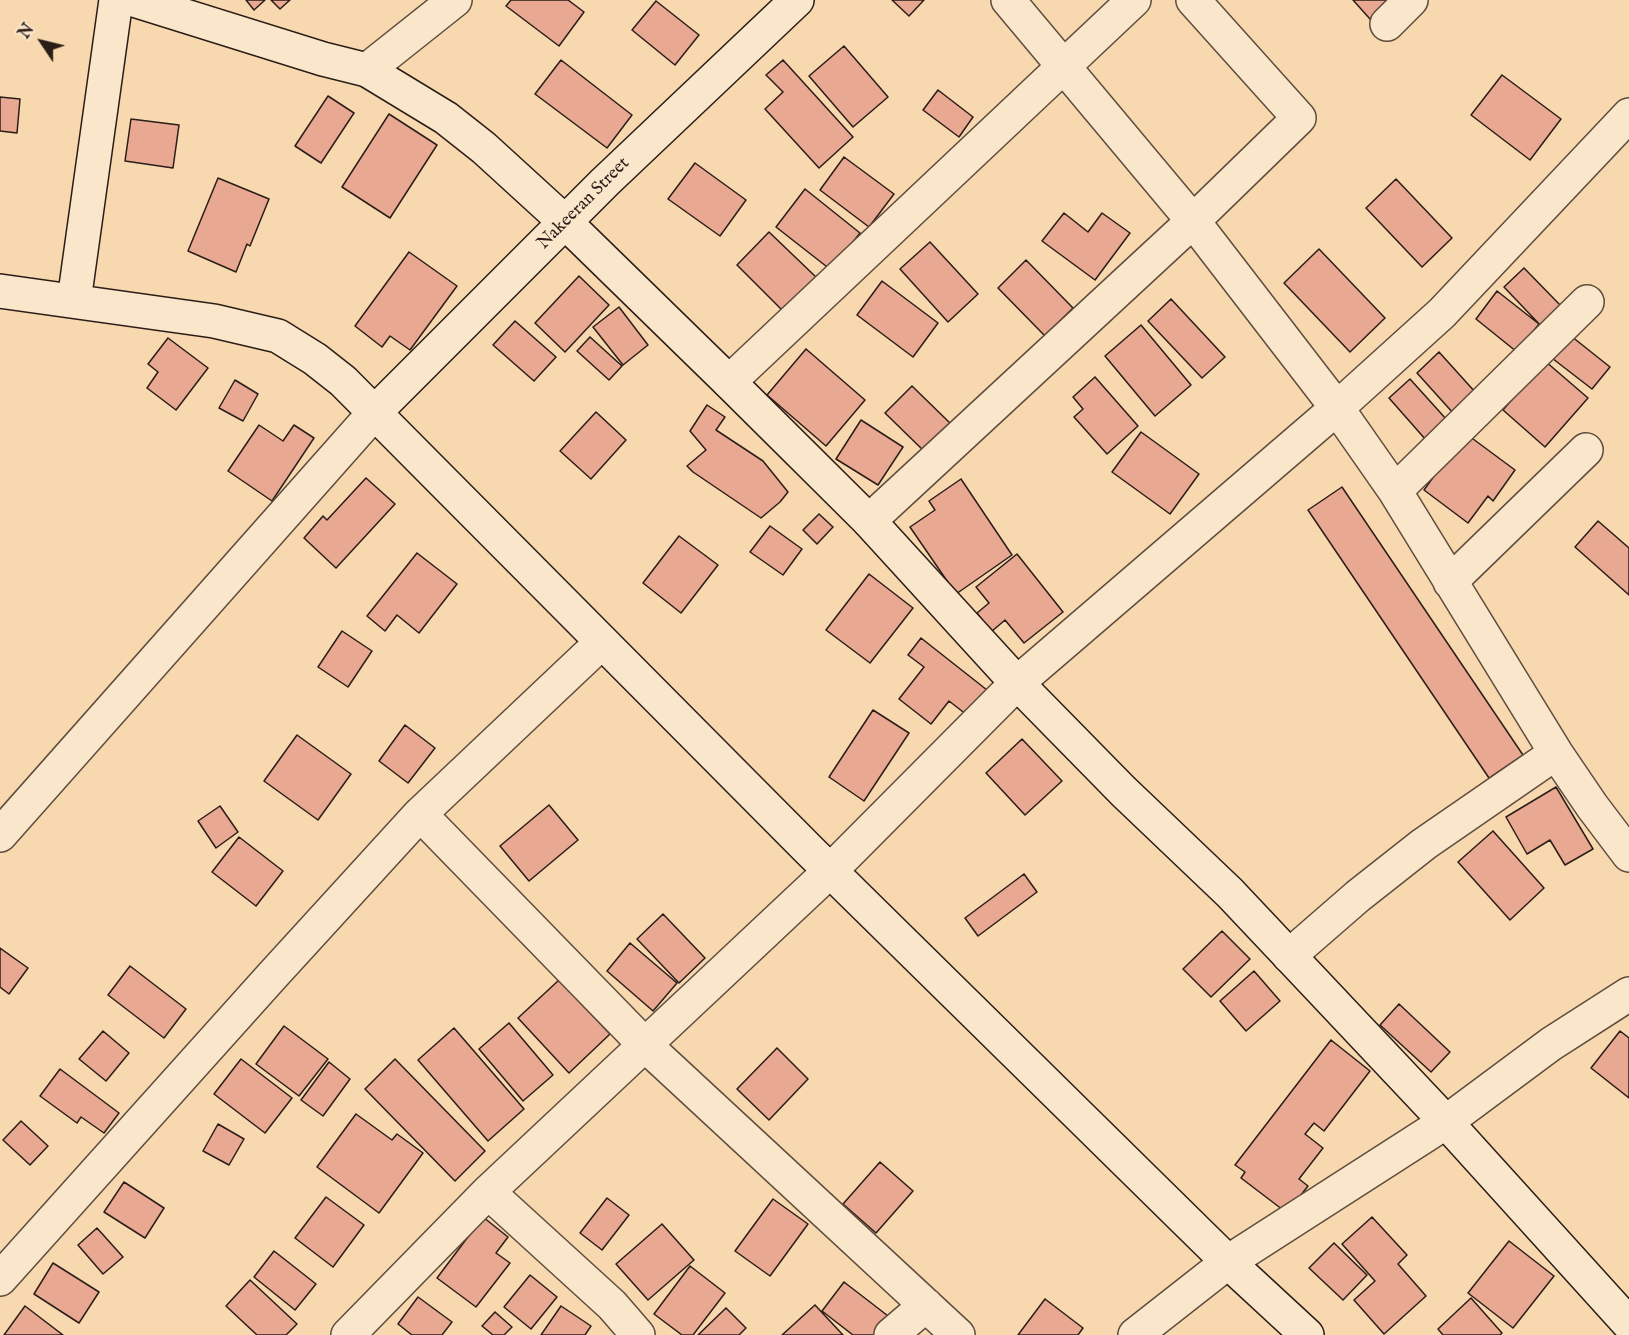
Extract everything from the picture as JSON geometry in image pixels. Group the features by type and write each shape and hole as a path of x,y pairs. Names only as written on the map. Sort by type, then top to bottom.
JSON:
{"street":[{"path":"74,301 116,0"},
{"path":"134,0 323,59 367,70 446,118 484,148 565,222 869,521 1017,683 1123,791 1230,893 1446,1122 1629,1324"},
{"path":"367,70 455,0"},
{"name":"Nakeeran Street","path":"0,835 375,412 613,174 797,0"},
{"path":"1008,0 1193,221 1337,408 1395,491 1556,753 1629,855"},
{"path":"729,382 1134,0"},
{"path":"869,521 1193,221 1299,118 1193,0"},
{"path":"1387,24 1411,0"},
{"path":"348,1335 488,1192 830,871 1017,683 1337,408 1442,313 1627,120"},
{"path":"0,291 214,321 278,336 315,359 344,381 830,871 1228,1262 1307,1335"},
{"path":"1395,491 1587,302"},
{"path":"1450,582 1586,450"},
{"path":"0,1279 420,814 602,642"},
{"path":"1289,956 1358,896 1424,844 1556,753"},
{"path":"420,814 645,1046 958,1335"},
{"path":"1135,1335 1228,1262 1446,1122 1551,1044 1629,994"},
{"path":"488,1192 612,1305 638,1335"},
{"path":"891,1335 926,1305"}],"building":[{"path":"246,0 265,0 254,10"},
{"path":"271,0 290,0 280,9"},
{"path":"511,0 568,0 584,12 559,46 506,6"},
{"path":"892,0 924,0 909,16"},
{"path":"1353,0 1391,0 1370,19"},
{"path":"656,1 699,35 675,65 632,30"},
{"path":"844,46 888,97 853,127 809,76"},
{"path":"561,60 632,115 607,148 535,94"},
{"path":"783,60 853,137 819,168 765,109 783,92 766,75"},
{"path":"1502,75 1561,119 1530,160 1471,115"},
{"path":"938,90 973,117 959,137 923,110"},
{"path":"328,96 354,113 321,163 295,146"},
{"path":"0,97 20,99 17,133 0,131"},
{"path":"389,114 437,145 390,218 342,187"},
{"path":"131,119 179,125 173,168 125,161"},
{"path":"844,157 894,194 869,227 820,190"},
{"path":"695,163 746,200 720,236 668,199"},
{"path":"218,178 269,199 250,246 247,244 236,272 188,251"},
{"path":"1396,179 1452,238 1422,267 1366,208"},
{"path":"805,189 860,233 831,270 776,227"},
{"path":"1064,213 1088,232 1102,213 1130,233 1095,280 1042,241"},
{"path":"769,232 817,278 784,312 737,265"},
{"path":"930,242 978,294 948,322 900,269"},
{"path":"1319,249 1385,318 1350,352 1284,283"},
{"path":"409,252 457,286 410,350 390,336 382,347 355,326"},
{"path":"1026,260 1073,308 1045,336 998,288"},
{"path":"1524,268 1562,307 1542,327 1504,287"},
{"path":"579,276 609,305 565,352 535,323"},
{"path":"882,281 938,323 913,357 857,315"},
{"path":"1497,291 1539,324 1517,352 1476,319"},
{"path":"1171,299 1225,357 1202,378 1148,321"},
{"path":"619,307 648,345 623,365 593,327"},
{"path":"515,321 556,357 534,381 493,345"},
{"path":"1141,325 1191,385 1155,416 1105,356"},
{"path":"1566,332 1610,367 1592,389 1548,355"},
{"path":"590,337 622,366 609,380 577,351"},
{"path":"168,338 208,368 176,410 147,388 158,372 148,364"},
{"path":"806,349 865,400 826,446 767,395"},
{"path":"1439,352 1476,393 1454,414 1417,373"},
{"path":"1545,361 1588,398 1545,447 1503,410"},
{"path":"1095,377 1138,426 1107,454 1074,417 1083,409 1073,397"},
{"path":"1410,379 1447,420 1426,440 1389,398"},
{"path":"235,380 258,394 243,421 219,408"},
{"path":"912,386 953,426 927,454 885,413"},
{"path":"707,405 725,417 716,430 763,461 788,492 761,518 687,466 706,450 690,431"},
{"path":"596,412 626,440 591,479 560,451"},
{"path":"861,420 903,447 878,485 836,459"},
{"path":"259,425 283,441 294,425 314,438 272,501 228,471"},
{"path":"1141,432 1199,474 1170,514 1112,472"},
{"path":"1465,433 1515,470 1493,501 1488,496 1468,523 1424,490"},
{"path":"366,478 395,504 336,568 304,538 323,516 327,520"},
{"path":"961,479 1012,555 956,594 910,527 935,510 929,501"},
{"path":"1342,487 1523,755 1489,778 1308,510"},
{"path":"819,514 833,527 817,544 803,530"},
{"path":"1598,521 1629,548 1629,595 1575,547"},
{"path":"770,526 802,549 783,575 750,552"},
{"path":"679,536 718,565 681,613 643,583"},
{"path":"417,553 457,584 419,633 397,615 385,631 367,616"},
{"path":"1017,554 1063,612 1024,643 1005,620 991,632 977,613 989,603 976,587"},
{"path":"869,574 913,608 870,663 826,630"},
{"path":"342,631 372,651 348,687 318,667"},
{"path":"921,638 987,690 967,715 949,701 931,724 899,699 924,667 908,655"},
{"path":"873,710 909,733 864,801 829,777"},
{"path":"405,725 435,748 408,783 379,761"},
{"path":"297,735 351,774 318,820 264,781"},
{"path":"1022,739 1062,781 1025,815 986,773"},
{"path":"1556,787 1593,849 1565,865 1550,840 1527,854 1506,817"},
{"path":"549,805 578,840 529,881 500,846"},
{"path":"220,806 238,832 216,848 198,821"},
{"path":"1493,831 1544,888 1510,920 1458,862"},
{"path":"239,837 283,871 256,906 212,872"},
{"path":"1024,874 1037,892 978,936 965,918"},
{"path":"663,914 705,958 679,983 637,939"},
{"path":"1222,931 1250,959 1211,997 1183,969"},
{"path":"630,943 677,983 653,1011 607,971"},
{"path":"0,948 28,968 9,994 0,987"},
{"path":"130,966 186,1009 164,1038 108,995"},
{"path":"1254,971 1280,1001 1246,1031 1220,1001"},
{"path":"559,980 610,1034 569,1073 518,1018"},
{"path":"1399,1004 1450,1052 1431,1072 1380,1025"},
{"path":"509,1023 553,1075 523,1101 479,1049"},
{"path":"284,1026 328,1059 299,1096 256,1064"},
{"path":"454,1028 524,1109 488,1141 418,1060"},
{"path":"103,1031 129,1053 106,1081 79,1059"},
{"path":"1620,1031 1629,1038 1629,1098 1591,1068"},
{"path":"1331,1040 1370,1071 1324,1131 1314,1123 1305,1134 1323,1148 1299,1179 1308,1186 1287,1213 1241,1178 1245,1172 1235,1165"},
{"path":"777,1048 808,1079 769,1120 737,1089"},
{"path":"241,1059 292,1098 265,1133 214,1094"},
{"path":"395,1059 485,1151 455,1181 365,1089"},
{"path":"329,1062 350,1079 323,1116 301,1100"},
{"path":"60,1069 119,1113 104,1133 81,1117 77,1123 40,1096"},
{"path":"356,1114 392,1140 397,1134 423,1153 379,1213 317,1167"},
{"path":"21,1121 48,1146 30,1165 3,1140"},
{"path":"218,1124 244,1139 229,1165 203,1151"},
{"path":"880,1162 913,1191 876,1233 843,1204"},
{"path":"124,1182 164,1208 145,1238 104,1212"},
{"path":"326,1197 364,1225 333,1267 295,1238"},
{"path":"607,1198 629,1215 602,1250 580,1233"},
{"path":"773,1199 808,1224 770,1276 735,1251"},
{"path":"483,1217 508,1237 496,1253 510,1263 476,1307 437,1278"},
{"path":"1372,1217 1407,1255 1398,1264 1426,1296 1384,1334 1354,1300 1375,1281 1342,1244"},
{"path":"662,1224 694,1260 648,1300 616,1264"},
{"path":"97,1228 123,1257 103,1274 78,1245"},
{"path":"1509,1241 1554,1276 1513,1328 1468,1293"},
{"path":"1334,1243 1367,1275 1343,1300 1309,1268"},
{"path":"274,1251 316,1284 295,1310 254,1277"},
{"path":"53,1263 99,1292 79,1323 34,1294"},
{"path":"690,1266 725,1293 693,1335 682,1335 654,1314"},
{"path":"530,1275 557,1297 531,1329 504,1307"},
{"path":"250,1280 297,1324 286,1335 257,1335 226,1306"},
{"path":"844,1282 892,1319 880,1335 853,1335 822,1311"},
{"path":"418,1297 452,1322 442,1335 412,1335 398,1324"},
{"path":"1471,1298 1502,1333 1500,1335 1443,1335 1438,1329"},
{"path":"1045,1299 1083,1328 1078,1335 1018,1335"},
{"path":"815,1305 843,1335 782,1335"},
{"path":"25,1306 63,1335 4,1335"},
{"path":"561,1306 591,1326 585,1335 541,1335"},
{"path":"726,1308 746,1328 739,1335 698,1335"},
{"path":"495,1312 512,1327 504,1335 493,1335 482,1326"}]}
